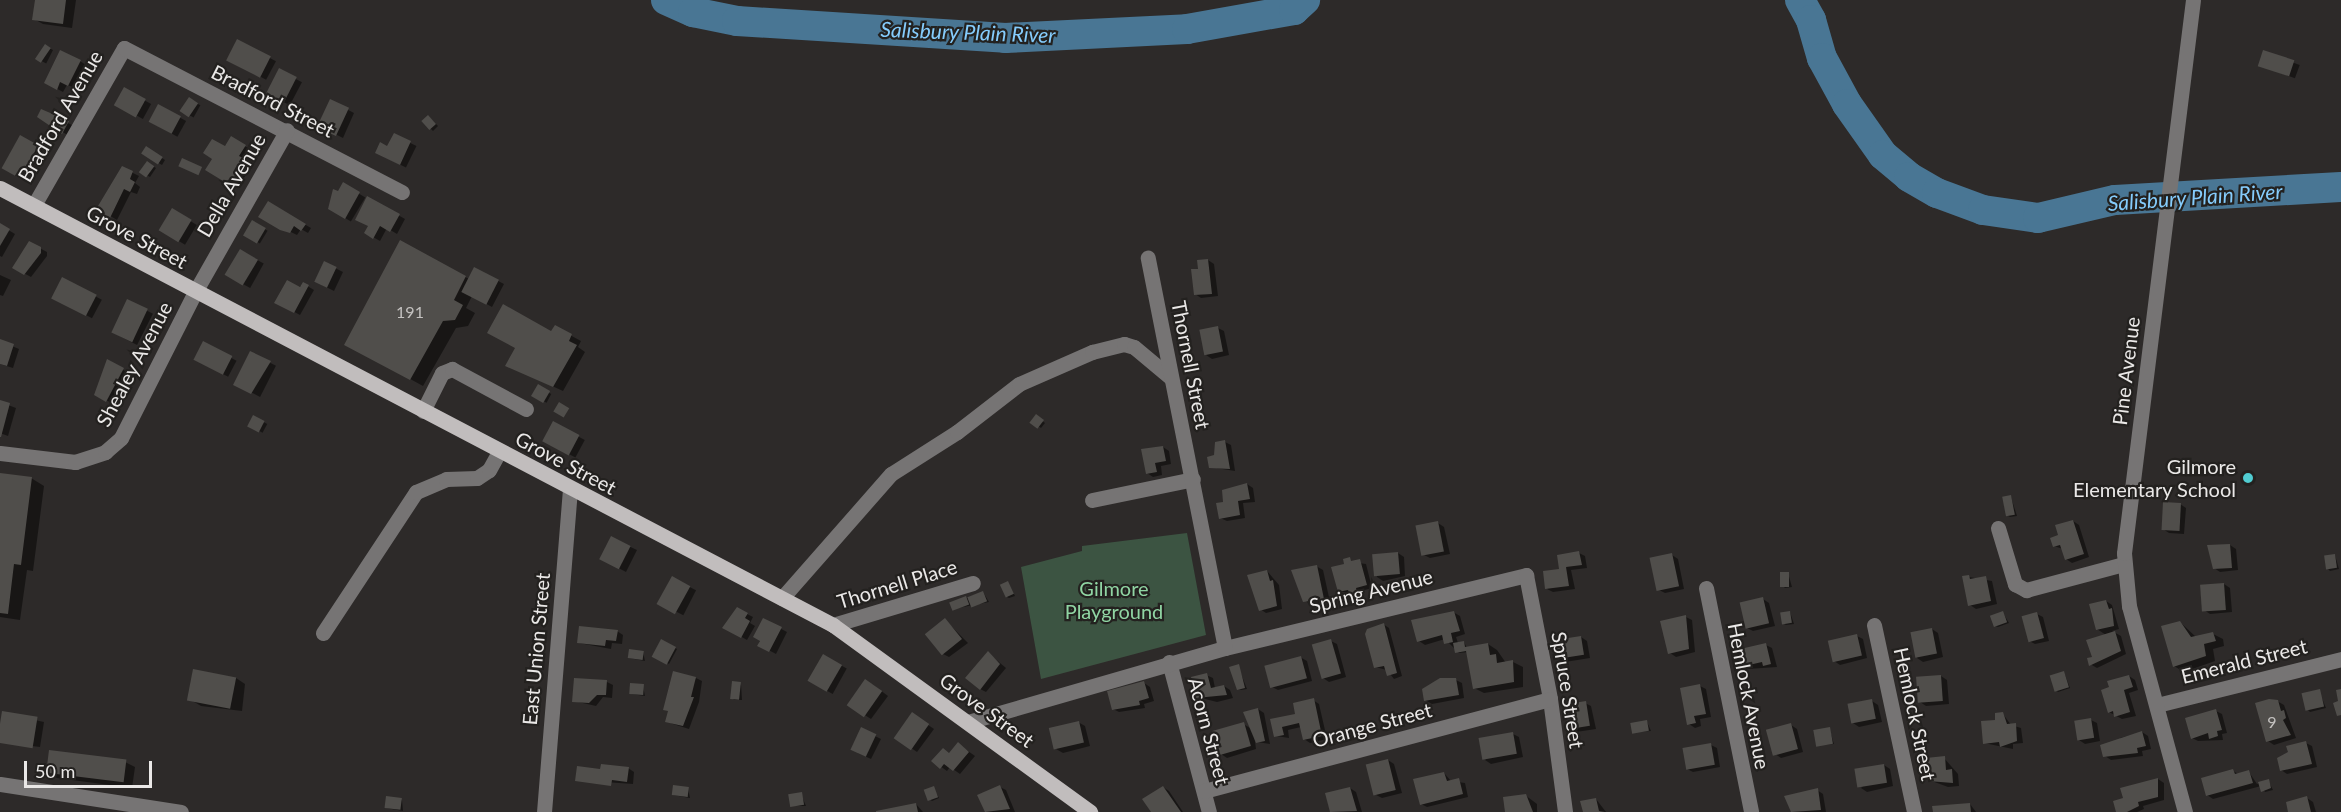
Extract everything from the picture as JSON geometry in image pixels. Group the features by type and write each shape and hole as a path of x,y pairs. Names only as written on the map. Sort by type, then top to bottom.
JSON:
{"main road":[{"name":"Grove Street","path":"0,188 570,490 833,625 1090,812"}],"street":[{"name":"Pine Avenue","path":"2185,812 2129,606 2124,564 2193,0"},
{"name":"Bradford Street","path":"124,48 287,130 402,192"},
{"name":"Bradford Avenue","path":"34,205 124,48"},
{"name":"Della Avenue","path":"195,292 287,130"},
{"name":"Thornell Street","path":"1148,258 1193,479"},
{"name":"Shealey Avenue","path":"0,453 75,462 95,457 113,446 132,421 195,292"},
{"path":"782,598 891,474 957,432 1019,384 1092,352 1124,344 1134,347 1171,378"},
{"path":"423,411 442,373 452,369 526,410"},
{"path":"323,633 417,492 446,479 477,478 489,470 499,452"},
{"path":"1092,500 1193,479 1225,648"},
{"name":"East Union Street","path":"544,812 570,490"},
{"path":"1998,528 2015,584 2026,590 2124,564"},
{"name":"Spring Avenue","path":"968,722 1169,662 1526,575"},
{"name":"Spruce Street","path":"1526,575 1550,699 1565,812"},
{"name":"Thornell Place","path":"833,625 973,583"},
{"name":"Hemlock Avenue","path":"1706,588 1751,812"},
{"name":"Hemlock Street","path":"1874,626 1914,812"},
{"name":"Emerald Street","path":"2157,705 2341,658"},
{"name":"Acorn Street","path":"1169,662 1209,812"},
{"name":"Orange Street","path":"1204,791 1550,699"},
{"path":"0,784 182,812"}],"green space":[{"name":"Gilmore Playground","path":"1187,533 1206,635 1041,679 1021,567 1082,551 1082,546"}],"building":[{"path":"35,0 66,0 63,24 32,20"},
{"path":"237,39 271,56 260,78 226,60"},
{"path":"45,44 51,48 41,63 35,59"},
{"path":"60,50 81,60 68,86 60,82 57,90 44,83"},
{"path":"2263,50 2294,60 2289,76 2258,66"},
{"path":"279,68 297,77 283,104 265,95"},
{"path":"124,87 146,99 136,117 114,105"},
{"path":"189,97 198,103 189,117 179,111"},
{"path":"330,99 349,108 336,136 317,127"},
{"path":"158,104 181,116 172,134 149,122"},
{"path":"41,109 69,121 62,134 37,117"},
{"path":"428,115 436,124 429,130 421,121"},
{"path":"394,133 411,141 400,165 375,153 380,142 387,146"},
{"path":"20,135 38,145 20,178 2,168"},
{"path":"231,136 246,145 239,156 243,158 238,167 242,170 233,183 228,184 205,170 212,159 203,153 212,139 225,146"},
{"path":"146,146 163,157 158,164 141,154"},
{"path":"182,158 202,167 198,175 178,166"},
{"path":"147,161 154,166 146,178 139,172"},
{"path":"122,166 133,171 130,179 135,182 130,192 124,189 110,218 98,211 98,206"},
{"path":"343,182 360,192 345,219 328,209 333,189 338,191"},
{"path":"367,196 400,214 390,232 380,226 373,239 364,233 368,226 355,220"},
{"path":"268,201 306,224 301,231 294,226 290,233 280,230 258,217"},
{"path":"172,208 192,220 178,242 159,230"},
{"path":"252,220 266,228 257,244 243,236"},
{"path":"0,223 10,229 0,246"},
{"path":"400,240 466,276 454,300 463,305 455,320 443,321 410,380 344,345"},
{"path":"29,241 41,247 41,253 24,275 12,268"},
{"path":"240,249 258,260 243,286 225,275"},
{"path":"1208,259 1212,294 1194,295 1191,269 1198,269 1197,260"},
{"path":"324,261 337,267 327,288 314,282"},
{"path":"474,267 499,280 486,305 461,292"},
{"path":"62,277 97,295 86,316 51,298"},
{"path":"287,280 300,287 303,282 309,285 294,313 274,303"},
{"path":"127,299 148,309 132,342 111,333"},
{"path":"503,304 551,331 555,325 572,334 569,341 577,345 553,387 505,366 515,348 487,333"},
{"path":"1218,326 1223,352 1204,355 1199,330"},
{"path":"0,339 14,344 7,366 0,364"},
{"path":"203,341 232,356 223,375 193,360"},
{"path":"250,351 271,361 251,394 233,385"},
{"path":"107,359 124,368 106,402 94,395"},
{"path":"538,384 550,391 543,403 531,396"},
{"path":"0,400 10,403 1,437 0,437"},
{"path":"559,402 569,408 564,418 553,411"},
{"path":"1036,414 1044,420 1037,429 1029,423"},
{"path":"253,415 265,421 259,432 247,427"},
{"path":"553,421 579,435 569,455 542,441"},
{"path":"1225,440 1230,469 1209,468 1207,457 1214,455 1215,442"},
{"path":"1163,446 1166,461 1155,463 1157,472 1146,474 1141,449"},
{"path":"0,473 32,477 21,565 14,564 8,614 0,613"},
{"path":"1247,483 1250,499 1238,501 1240,515 1219,519 1216,503 1223,502 1222,490"},
{"path":"2011,495 2015,515 2006,516 2002,497"},
{"path":"2163,502 2181,503 2180,531 2162,530"},
{"path":"2073,520 2084,554 2065,560 2060,545 2053,547 2050,538 2058,535 2055,525"},
{"path":"1438,521 1444,551 1421,556 1415,525"},
{"path":"611,536 631,546 619,569 599,559"},
{"path":"2230,544 2232,568 2213,569 2207,545"},
{"path":"1579,551 1582,565 1566,567 1569,586 1545,589 1543,571 1559,569 1557,555"},
{"path":"1398,552 1400,574 1374,576 1372,554"},
{"path":"1672,553 1679,586 1657,591 1650,558"},
{"path":"2335,554 2337,568 2326,569 2324,556"},
{"path":"1350,557 1351,561 1360,559 1367,585 1356,588 1357,592 1350,595 1348,590 1338,592 1331,567 1344,564 1343,559"},
{"path":"1317,565 1324,599 1303,602 1291,570"},
{"path":"1267,570 1270,581 1273,580 1277,606 1259,611 1247,575"},
{"path":"1780,572 1789,572 1789,587 1780,587"},
{"path":"1969,575 1970,579 1986,576 1991,601 1968,606 1962,576"},
{"path":"672,576 690,586 675,614 656,604"},
{"path":"1008,581 1014,594 1006,597 1000,585"},
{"path":"2224,583 2226,610 2202,612 2200,585"},
{"path":"983,591 987,601 971,608 967,597"},
{"path":"966,596 969,604 952,611 949,602"},
{"path":"1763,597 1769,623 1746,629 1740,602"},
{"path":"2106,600 2109,609 2112,608 2114,626 2096,630 2089,604"},
{"path":"737,607 748,613 745,618 750,621 741,638 722,628"},
{"path":"1454,611 1460,631 1451,633 1453,642 1444,644 1442,635 1417,642 1411,620"},
{"path":"1790,611 1792,623 1782,624 1780,613"},
{"path":"2003,611 2007,622 1994,627 1990,616"},
{"path":"2037,612 2044,638 2029,642 2022,616"},
{"path":"1686,615 1689,649 1668,654 1660,621"},
{"path":"763,618 782,627 769,652 757,646 760,641 753,637"},
{"path":"945,618 962,639 942,655 925,634"},
{"path":"2180,621 2191,637 2213,632 2216,641 2204,644 2206,656 2173,667 2161,626"},
{"path":"1384,623 1397,673 1387,676 1384,666 1374,668 1365,634 1367,629"},
{"path":"579,626 618,630 616,641 606,640 605,646 577,643"},
{"path":"1932,628 1937,654 1915,658 1910,632"},
{"path":"2115,631 2121,651 2089,666 2087,658 2092,657 2086,640"},
{"path":"1857,634 1862,655 1833,662 1828,641"},
{"path":"1581,636 1584,655 1558,659 1555,640"},
{"path":"661,639 676,647 667,665 652,657"},
{"path":"1331,639 1341,674 1322,679 1312,645"},
{"path":"1464,641 1465,647 1488,643 1490,655 1496,654 1497,663 1513,660 1514,682 1473,689 1466,651 1455,653 1453,643"},
{"path":"1766,643 1771,664 1763,666 1762,662 1740,667 1736,650"},
{"path":"629,649 644,651 643,660 628,658"},
{"path":"988,651 1000,664 980,690 965,678"},
{"path":"823,654 842,665 827,692 808,681"},
{"path":"1301,656 1307,678 1270,688 1264,666"},
{"path":"1239,664 1245,688 1237,690 1229,667"},
{"path":"193,669 236,677 230,709 187,700"},
{"path":"673,671 696,677 691,697 694,697 683,726 665,722 668,711 663,710"},
{"path":"2064,671 2069,687 2055,692 2050,675"},
{"path":"1207,673 1211,688 1224,685 1227,695 1196,698 1191,677"},
{"path":"1941,675 1943,701 1918,703 1916,677"},
{"path":"2129,675 2133,687 2124,690 2130,712 2114,717 2113,711 2108,713 2101,690 2109,687 2107,681"},
{"path":"574,678 607,680 606,695 597,695 589,703 572,702"},
{"path":"1440,678 1456,678 1459,695 1424,701 1422,689"},
{"path":"865,679 882,691 864,717 847,705"},
{"path":"732,681 741,682 739,700 730,699"},
{"path":"1144,681 1149,698 1139,701 1140,705 1112,710 1107,691"},
{"path":"630,683 644,684 643,695 629,694"},
{"path":"1700,684 1706,714 1694,716 1696,723 1687,725 1680,688"},
{"path":"2320,689 2324,707 2306,711 2301,693"},
{"path":"2341,689 2341,715 2337,716 2333,703 2338,701 2336,690"},
{"path":"1314,698 1322,736 1303,740 1299,723 1282,727 1284,735 1274,737 1270,719 1295,714 1293,703"},
{"path":"1872,699 1876,719 1851,723 1847,704"},
{"path":"2269,699 2278,700 2286,718 2283,720 2291,735 2266,742 2255,703"},
{"path":"1586,701 1590,726 1568,729 1564,704"},
{"path":"1258,708 1265,741 1256,743 1243,712"},
{"path":"2216,709 2222,730 2217,731 2218,736 2209,739 2208,733 2191,739 2185,718"},
{"path":"2,711 38,717 33,748 0,743"},
{"path":"912,712 929,724 911,750 894,738"},
{"path":"2003,712 2007,724 2016,723 2017,741 2000,747 1999,742 1983,744 1981,721 1995,720 1995,713"},
{"path":"2091,718 2094,738 2077,740 2074,721"},
{"path":"1647,720 1649,731 1632,734 1630,723"},
{"path":"1079,721 1084,742 1054,749 1049,728"},
{"path":"1244,722 1251,746 1219,755 1212,731"},
{"path":"1791,723 1798,749 1773,756 1766,730"},
{"path":"861,727 876,734 866,757 850,750"},
{"path":"1830,727 1833,744 1816,747 1813,730"},
{"path":"2142,731 2146,746 2137,748 2138,753 2103,757 2100,745"},
{"path":"1513,732 1517,754 1482,760 1479,738"},
{"path":"2306,741 2312,764 2280,771 2277,758 2288,752 2286,746"},
{"path":"958,742 969,752 953,771 944,764 940,769 931,761 943,748 949,753"},
{"path":"1711,743 1715,765 1686,770 1682,748"},
{"path":"49,750 126,760 124,782 46,773"},
{"path":"1945,756 1946,770 1952,769 1953,783 1928,781 1926,758"},
{"path":"1388,759 1396,790 1373,796 1366,765"},
{"path":"601,764 629,767 627,782 612,780 611,786 575,781 577,766 600,769"},
{"path":"1884,764 1887,783 1857,787 1854,769"},
{"path":"2233,769 2235,774 2249,770 2253,783 2206,796 2201,778"},
{"path":"1444,772 1447,781 1459,778 1463,794 1420,805 1413,779"},
{"path":"2158,778 2158,797 2138,802 2139,806 2127,812 2116,812 2113,801 2123,798 2120,788"},
{"path":"2269,779 2271,788 2261,792 2258,782"},
{"path":"673,785 689,787 688,797 672,795"},
{"path":"1000,785 1010,809 985,812 977,795"},
{"path":"934,786 938,797 928,801 924,790"},
{"path":"1163,786 1181,812 1151,812 1142,799"},
{"path":"1350,787 1357,811 1330,812 1325,793"},
{"path":"1818,788 1821,810 1791,812 1784,796"},
{"path":"802,792 804,805 790,807 788,794"},
{"path":"1526,794 1533,812 1505,812 1503,797"},
{"path":"386,796 402,798 400,810 385,808"},
{"path":"2307,796 2311,812 2288,812 2286,802"},
{"path":"1596,798 1599,811 1605,812 1583,812 1580,801"},
{"path":"916,803 918,812 876,812 876,811"},
{"path":"1970,803 1971,812 1933,812 1932,806"}],"waterway":[{"name":"Salisbury Plain River","path":"666,0 693,12 737,21 1005,38 1187,29 1294,10 1305,0"},
{"name":"Salisbury Plain River","path":"1800,0 1811,20 1822,58 1847,104 1883,155 1909,177 1937,193 1983,210 2038,218 2115,200 2341,187"}],"place":[{"name":"Gilmore Elementary School","path":"2248,478"}]}
